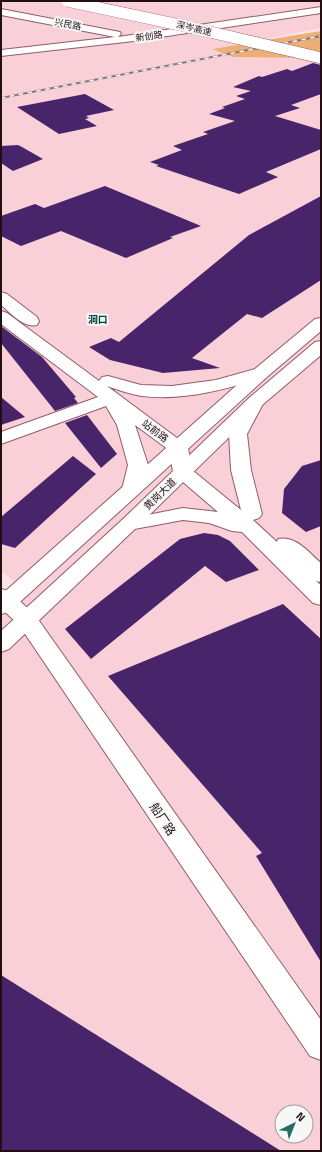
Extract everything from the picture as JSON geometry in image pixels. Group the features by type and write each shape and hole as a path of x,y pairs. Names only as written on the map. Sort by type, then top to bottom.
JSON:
{"main road":[{"name":"深岑高速","path":"67,1 189,27 321,58"},
{"name":"深岑高速","path":"101,1 321,50"},
{"path":"305,1 308,12"},
{"name":"新创路","path":"1,53 134,38 321,10"},
{"name":"兴民路","path":"1,12 134,38"},
{"name":"站前路","path":"1,297 110,390"},
{"name":"站前路","path":"1,316 110,390 182,444 187,468"},
{"path":"3,602 262,372 321,323"},
{"name":"黄岗大道","path":"1,644 255,402 321,346"},
{"path":"1,438 110,390 178,392 200,390 262,372"},
{"path":"110,390 126,425 138,465 132,489"},
{"path":"255,402 238,434 241,470 254,524 321,598"},
{"path":"187,468 254,524 321,575"},
{"path":"128,524 183,514 213,517 254,524"},
{"name":"船厂路","path":"3,602 27,620 321,1046"}],"shaded area":[{"path":"1,1 321,1 321,28 212,49 321,58 321,1151 1,1151 1,596 15,583 1,571"},
{"path":"321,31 321,58 233,57 212,49"}],"building":[{"path":"313,63 321,65 321,94 291,105 300,108 275,116 321,130 321,149 266,172 278,177 239,194 156,166 159,165 150,162 182,150 173,146 208,134 203,132 235,121 209,114 225,108 222,107 245,99 236,96 251,91 233,87 259,76 262,77 287,69 292,71"},
{"path":"85,94 114,110 86,116 89,118 85,119 97,126 59,134 17,107"},
{"path":"18,145 43,159 13,171 1,163 1,146"},
{"path":"105,186 201,226 170,237 173,238 126,258 61,231 21,246 1,236 1,216 35,204 44,208"},
{"path":"321,196 321,280 262,318 247,314 192,358 220,368 163,373 110,360 89,347 111,338 119,342 249,235"},
{"path":"1,326 42,357 76,397 74,398 78,403 55,411 1,343"},
{"path":"1,397 25,417 1,425"},
{"path":"87,415 117,454 101,468 65,423"},
{"path":"73,456 96,474 15,548 1,544 1,517"},
{"path":"321,460 321,526 306,532 282,513 284,489 302,466"},
{"path":"204,533 218,535 230,541 259,570 226,582 205,566 91,659 65,629 180,539"},
{"path":"283,604 321,639 321,962 256,856 262,853 108,676"},
{"path":"1,975 281,1151 1,1151"}],"railway":[{"path":"1,98 321,36"}],"district":[{"name":"洞口","path":"98,319"}]}
